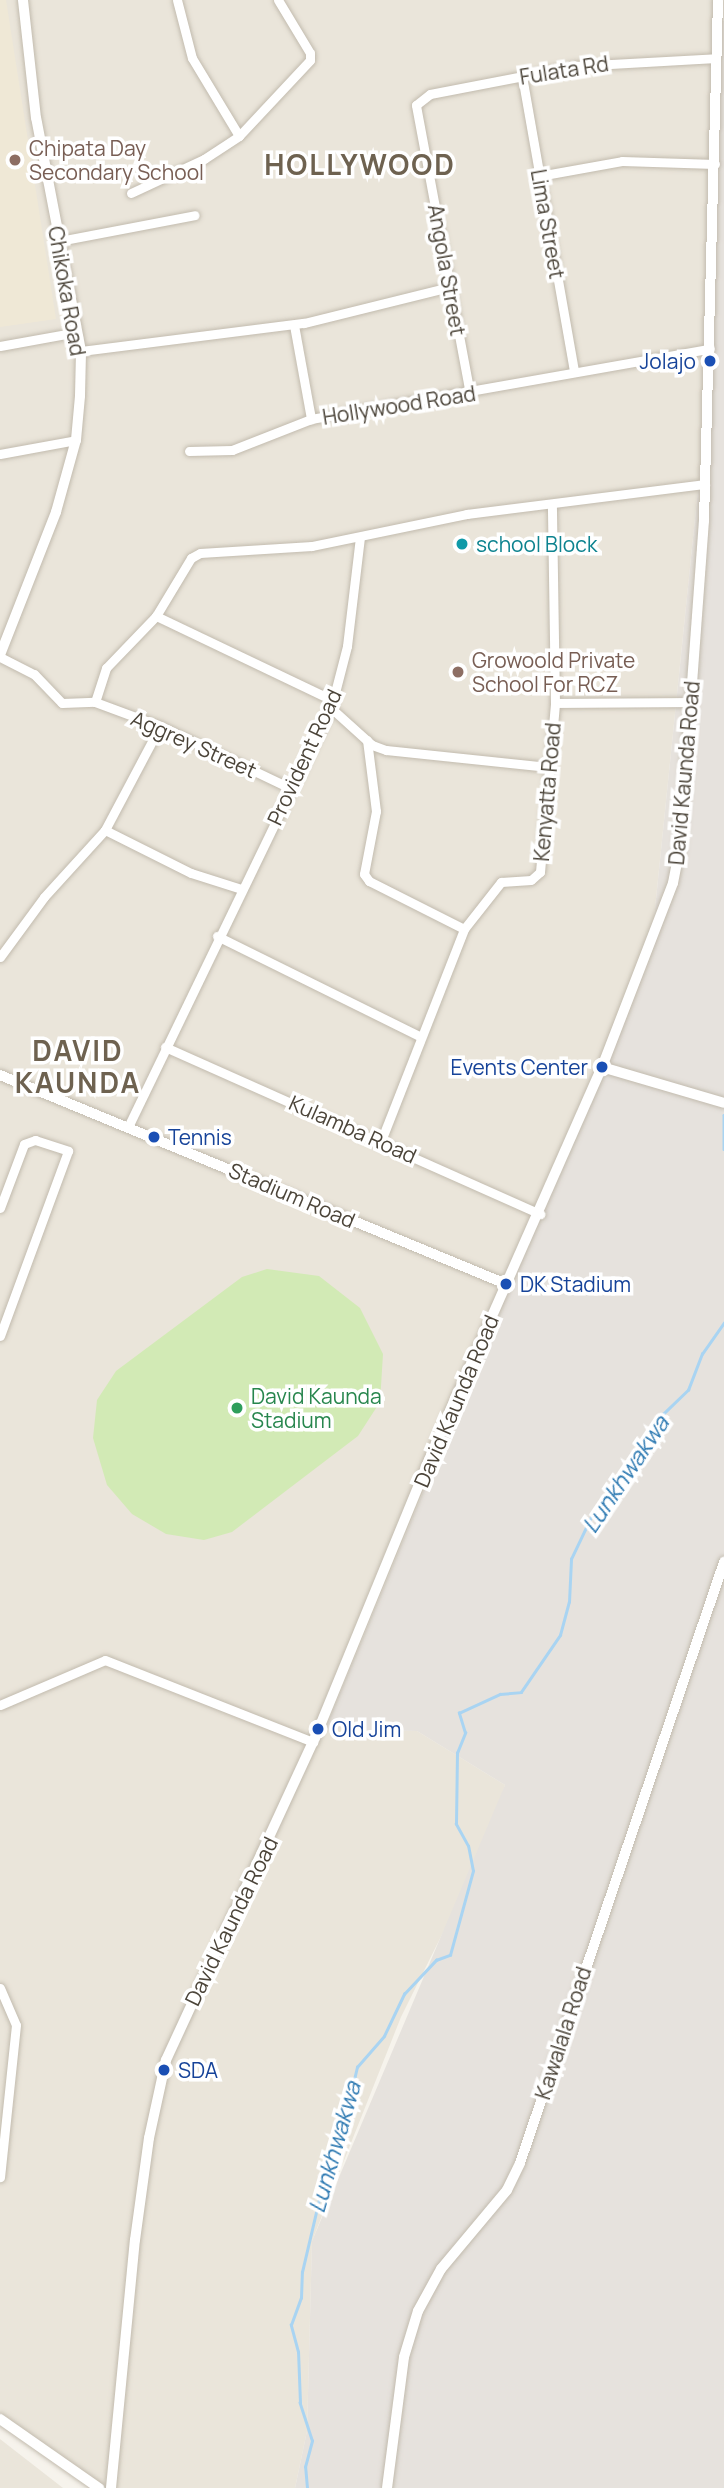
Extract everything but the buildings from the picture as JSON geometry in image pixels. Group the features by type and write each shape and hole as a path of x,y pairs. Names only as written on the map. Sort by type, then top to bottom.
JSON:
{"street":[{"name":"Chikoka Road","path":"0,656 55,512 76,440 81,351 36,118 23,0"},
{"path":"177,0 192,58 239,136"},
{"path":"131,193 204,159 239,136 311,57 278,0"},
{"name":"David Kaunda Road","path":"111,2488 135,2239 166,2060 313,1742 506,1284 540,1214 603,1067 673,883 680,847 705,484 718,0"},
{"name":"Fulata Rd","path":"416,104 430,94 588,65 716,58"},
{"name":"Lima Street","path":"522,76 574,371"},
{"name":"Angola Street","path":"416,104 470,394"},
{"path":"539,176 622,160 715,164"},
{"path":"59,242 195,215"},
{"path":"81,351 294,325 449,287"},
{"name":"Hollywood Road","path":"294,325 311,419 470,394 574,371 710,349"},
{"path":"0,346 77,332"},
{"path":"710,372 724,371"},
{"path":"189,452 232,450 311,419"},
{"path":"0,454 76,440"},
{"path":"95,702 99,677 156,616 194,555 261,552 360,537 467,514 552,506 705,484"},
{"name":"Kenyatta Road","path":"381,1141 419,1035 464,929 500,882 531,880 540,872 555,703 552,506"},
{"name":"Provident Road","path":"128,1127 217,936 292,789 331,704 347,646 360,537"},
{"path":"156,616 331,704 367,740 386,750 548,767"},
{"name":"Aggrey Street","path":"0,656 34,674 62,703 95,702 160,726 292,789"},
{"path":"555,703 691,702"},
{"path":"0,957 44,897 105,830 160,726"},
{"path":"367,740 376,811 364,874 369,881 464,929"},
{"path":"105,830 191,873 240,889"},
{"path":"217,936 419,1035"},
{"name":"Kulamba Road","path":"165,1047 540,1214"},
{"path":"603,1067 724,1103"},
{"name":"Stadium Road","path":"0,1075 506,1284"},
{"path":"0,1208 24,1144 35,1140 68,1151 0,1336"},
{"name":"Kawalala Road","path":"387,2488 404,2357 418,2311 441,2269 507,2190 520,2163 724,1562"},
{"path":"0,1705 105,1660 313,1742"},
{"path":"0,1988 16,2025 0,2177"},
{"path":"0,2418 99,2488"}],"shaded area":[{"path":"0,0 720,0 710,372 652,938 325,1728 417,1731 505,1785 486,1846 401,2017 312,2241 307,2431 295,2488 106,2488 0,2417"},
{"name":"Chipata Day Secondary School","path":"0,0 6,0 56,319 0,327"},
{"path":"720,20 724,21 724,2488 295,2488 307,2431 312,2241 505,1785 417,1731 325,1729 652,938 710,372"},
{"path":"0,2439 63,2488 0,2488"}],"green space":[{"name":"David Kaunda Stadium","path":"267,1269 319,1276 360,1308 383,1354 380,1402 358,1436 232,1532 204,1540 166,1534 132,1514 107,1485 93,1438 97,1400 116,1371 242,1277"}],"waterway":[{"name":"Lunkhwakwa","path":"724,1115 724,1149"},
{"name":"Lunkhwakwa","path":"307,2488 305,2467 312,2441 300,2403 298,2352 291,2325 301,2298 302,2272 325,2174 340,2140 357,2067 384,2036 404,1994 436,1960 450,1955 473,1871 468,1846 456,1824 457,1753 465,1733 459,1713 500,1694 521,1692 560,1635 569,1602 571,1559 592,1515 649,1446 663,1414 688,1390 702,1354 724,1323"}],"place":[{"name":"Chipata Day Secondary School","path":"15,160"},
{"name":"Jolajo","path":"710,361"},
{"name":"school Block","path":"462,544"},
{"name":"Growoold Private School For RCZ","path":"458,672"},
{"name":"Events Center","path":"602,1067"},
{"name":"Tennis","path":"154,1137"},
{"name":"DK Stadium","path":"506,1284"},
{"name":"David Kaunda Stadium","path":"237,1408"},
{"name":"Old Jim","path":"318,1729"},
{"name":"SDA","path":"164,2070"}],"district":[{"name":"HOLLYWOOD","path":"360,164"},
{"name":"DAVID KAUNDA","path":"78,1066"}]}
